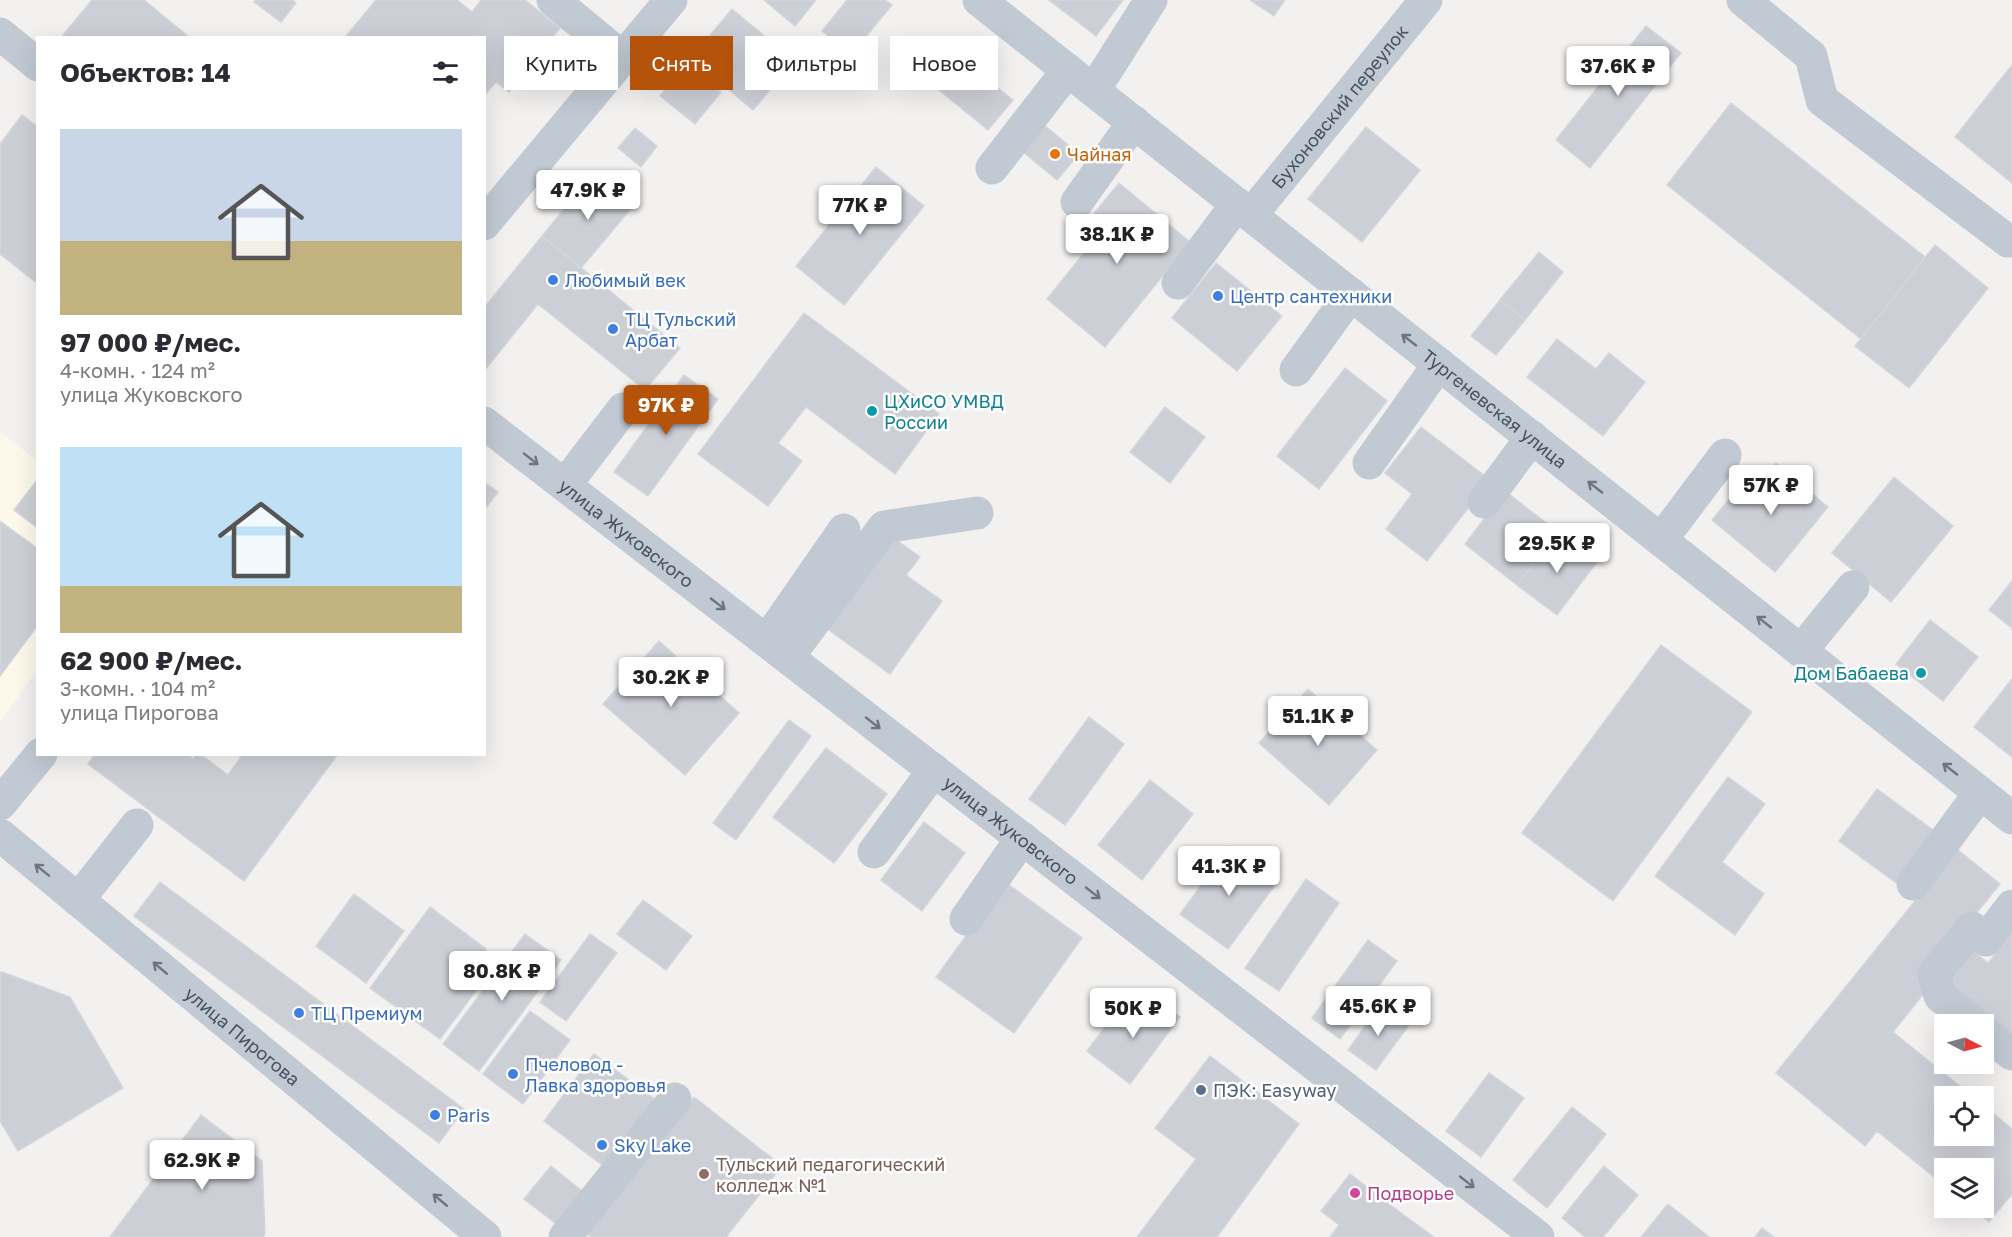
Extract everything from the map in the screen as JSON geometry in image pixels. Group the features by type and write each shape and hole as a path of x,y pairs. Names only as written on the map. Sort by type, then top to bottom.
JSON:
{"street":[{"path":"554,0 623,58"},
{"path":"486,222 671,0"},
{"name":"Тургеневская улица","path":"979,0 2012,818"},
{"path":"1094,90 1150,0"},
{"name":"Бухоновский переулок","path":"1178,283 1426,0"},
{"path":"1743,0 1811,56 1822,100 2008,241 2012,241"},
{"path":"0,36 36,63"},
{"path":"992,168 1068,70"},
{"path":"1077,202 1134,122"},
{"path":"1296,370 1351,294"},
{"path":"1369,463 1439,364"},
{"path":"565,485 623,409"},
{"name":"улица Жуковского","path":"486,425 1538,1237"},
{"path":"1484,502 1532,437"},
{"path":"1661,540 1725,455"},
{"path":"777,650 884,527 977,513"},
{"path":"777,650 844,530"},
{"path":"1801,651 1853,587"},
{"path":"0,804 39,756"},
{"path":"874,852 934,770"},
{"path":"1913,884 1980,793"},
{"path":"78,900 137,825"},
{"name":"улица Пирогова","path":"0,835 484,1237"},
{"path":"966,919 1022,838"},
{"path":"1962,1014 1940,996 1934,974 1972,928 1986,940 2012,906"},
{"path":"1994,1040 2012,1054"},
{"path":"565,1237 675,1099"}],"shaded area":[{"path":"0,432 36,459 36,671 0,722"}],"building":[{"path":"92,0 144,0 188,36 64,36"},
{"path":"256,0 293,0 296,3 281,22 254,2"},
{"path":"376,0 457,0 472,12 481,0 525,0 560,28 554,36 504,36 504,88 496,82 486,94 486,36 346,36"},
{"path":"764,0 816,0 795,26"},
{"path":"847,0 885,0 892,5 867,36 828,36 822,31"},
{"path":"1049,0 1123,0 1096,36"},
{"path":"1250,0 1285,0 1274,16"},
{"path":"732,9 764,36 745,36 745,90 770,90 753,110 729,90 733,90 733,36 709,36"},
{"path":"1646,26 1681,53 1590,168 1556,140"},
{"path":"2012,65 2012,183 1955,137"},
{"path":"998,88 1013,100 988,130 939,90 998,90"},
{"path":"665,90 718,90 721,92 695,124 660,96"},
{"path":"1731,103 1925,257 1861,339 1667,185"},
{"path":"22,115 36,126 36,282 0,254 0,144"},
{"path":"1038,120 1079,154 1057,180 1016,146"},
{"path":"1366,127 1420,170 1362,242 1308,199"},
{"path":"635,128 657,146 641,167 618,148"},
{"path":"876,167 924,206 844,305 796,266"},
{"path":"593,174 634,205 581,268 542,236"},
{"path":"1119,183 1190,242 1105,347 1047,299 1092,243 1079,232"},
{"path":"542,236 680,348 645,390 538,304 486,369 486,306"},
{"path":"1935,245 1988,288 1909,388 1855,346"},
{"path":"1539,252 1563,272 1525,320 1500,300"},
{"path":"1216,263 1282,316 1237,371 1172,318"},
{"path":"1500,300 1525,320 1496,355 1471,336"},
{"name":"ЦХиСО УМВД России","path":"804,313 939,414 895,474 806,407 778,443 802,461 768,506 698,454"},
{"path":"1557,339 1596,369 1609,353 1645,382 1603,436 1527,377"},
{"path":"1345,368 1387,401 1319,489 1277,456"},
{"path":"684,375 718,399 648,496 614,472"},
{"path":"1165,407 1205,437 1170,483 1130,452"},
{"path":"1421,427 1490,480 1427,561 1386,529 1412,494 1385,473"},
{"path":"1776,463 1828,507 1775,572 1712,520 1744,481 1754,489"},
{"path":"1894,477 1953,526 1891,602 1832,553"},
{"path":"36,482 36,526 14,510"},
{"path":"486,483 498,492 486,507"},
{"path":"1505,491 1558,532 1517,585 1465,544"},
{"path":"0,521 36,548 36,628 0,676"},
{"path":"1558,532 1597,562 1557,615 1517,585"},
{"path":"888,534 920,557 906,575 942,601 890,674 822,625"},
{"path":"2012,581 2012,628 1989,610"},
{"path":"1930,620 1978,657 1943,701 1896,664"},
{"path":"659,641 739,713 685,775 603,704"},
{"path":"1661,645 1752,712 1613,901 1522,833"},
{"path":"2012,679 2012,757 1974,727"},
{"path":"1308,689 1377,750 1329,805 1259,743"},
{"path":"1089,717 1124,744 1065,825 1029,799"},
{"path":"789,720 811,736 736,840 713,823"},
{"path":"826,748 887,794 834,863 773,817"},
{"path":"94,756 189,756 193,759 195,756 203,756 228,775 242,756 337,756 244,881 88,764"},
{"path":"1728,777 1765,804 1722,862 1764,894 1735,935 1655,876"},
{"path":"1150,780 1193,814 1142,880 1098,845"},
{"path":"1877,789 1937,833 1899,885 1839,841"},
{"path":"924,822 965,853 922,911 881,880"},
{"path":"1230,846 1278,881 1228,949 1180,914"},
{"path":"1957,849 2000,884 1921,981 1929,987 1893,1032 1934,1065 1934,1074 1945,1074 1960,1086 1934,1086 1934,1146 1994,1146 1994,1114 2012,1129 2012,1194 1994,1216 1994,1158 1934,1158 1934,1177 1877,1131 1865,1146 1776,1073"},
{"path":"1306,879 1339,903 1279,991 1245,968"},
{"name":"ТЦ Премиум","path":"160,882 464,1109 439,1143 134,916"},
{"path":"1005,882 1082,938 1014,1033 936,977"},
{"path":"354,894 404,931 366,983 316,946"},
{"path":"643,900 692,936 666,970 617,934"},
{"path":"430,907 486,949 473,966 487,976 440,1039 370,988"},
{"path":"525,934 561,960 479,1071 443,1044"},
{"path":"590,934 617,953 566,1021 540,1002"},
{"path":"2012,934 2012,1035 1994,1020 1994,1014 1986,1014 1940,977 1966,945 1988,963"},
{"path":"1368,940 1397,961 1340,1039 1312,1018"},
{"path":"0,973 70,997 123,1088 18,1151 0,1121"},
{"path":"1154,998 1180,1017 1130,1084 1087,1051 1120,1007 1137,1020"},
{"path":"1380,1005 1409,1025 1376,1070 1348,1050"},
{"path":"530,1011 570,1040 523,1104 483,1074"},
{"path":"594,1054 656,1100 606,1168 544,1121"},
{"path":"1210,1056 1299,1124 1217,1237 1137,1237 1196,1159 1155,1128"},
{"path":"1489,1073 1524,1098 1481,1157 1446,1131"},
{"name":"Тульский педагогический колледж №1","path":"694,1097 782,1166 726,1237 591,1237 586,1233"},
{"path":"1572,1107 1606,1134 1547,1208 1513,1180"},
{"path":"201,1115 262,1161 265,1234 263,1237 110,1237"},
{"path":"551,1166 587,1195 559,1226 524,1199"},
{"path":"1604,1166 1638,1195 1603,1237 1585,1237 1562,1218"},
{"name":"Подворье","path":"1350,1174 1434,1237 1330,1237 1339,1225 1321,1211"},
{"path":"1668,1204 1709,1237 1641,1237"},
{"path":"1762,1228 1774,1237 1755,1237"}],"place":[{"name":"Чайная","path":"1055,154"},
{"name":"Любимый век","path":"553,280"},
{"name":"Центр сантехники","path":"1218,296"},
{"name":"ТЦ Тульский Арбат","path":"613,329"},
{"name":"ЦХиСО УМВД России","path":"872,411"},
{"name":"Дом Бабаева","path":"1921,673"},
{"name":"ТЦ Премиум","path":"299,1013"},
{"name":"Пчеловод - Лавка здоровья","path":"513,1074"},
{"name":"ПЭК: Easyway","path":"1201,1090"},
{"name":"Paris","path":"435,1115"},
{"name":"Sky Lake","path":"602,1145"},
{"name":"Тульский педагогический колледж №1","path":"704,1174"},
{"name":"Подворье","path":"1355,1193"}]}
